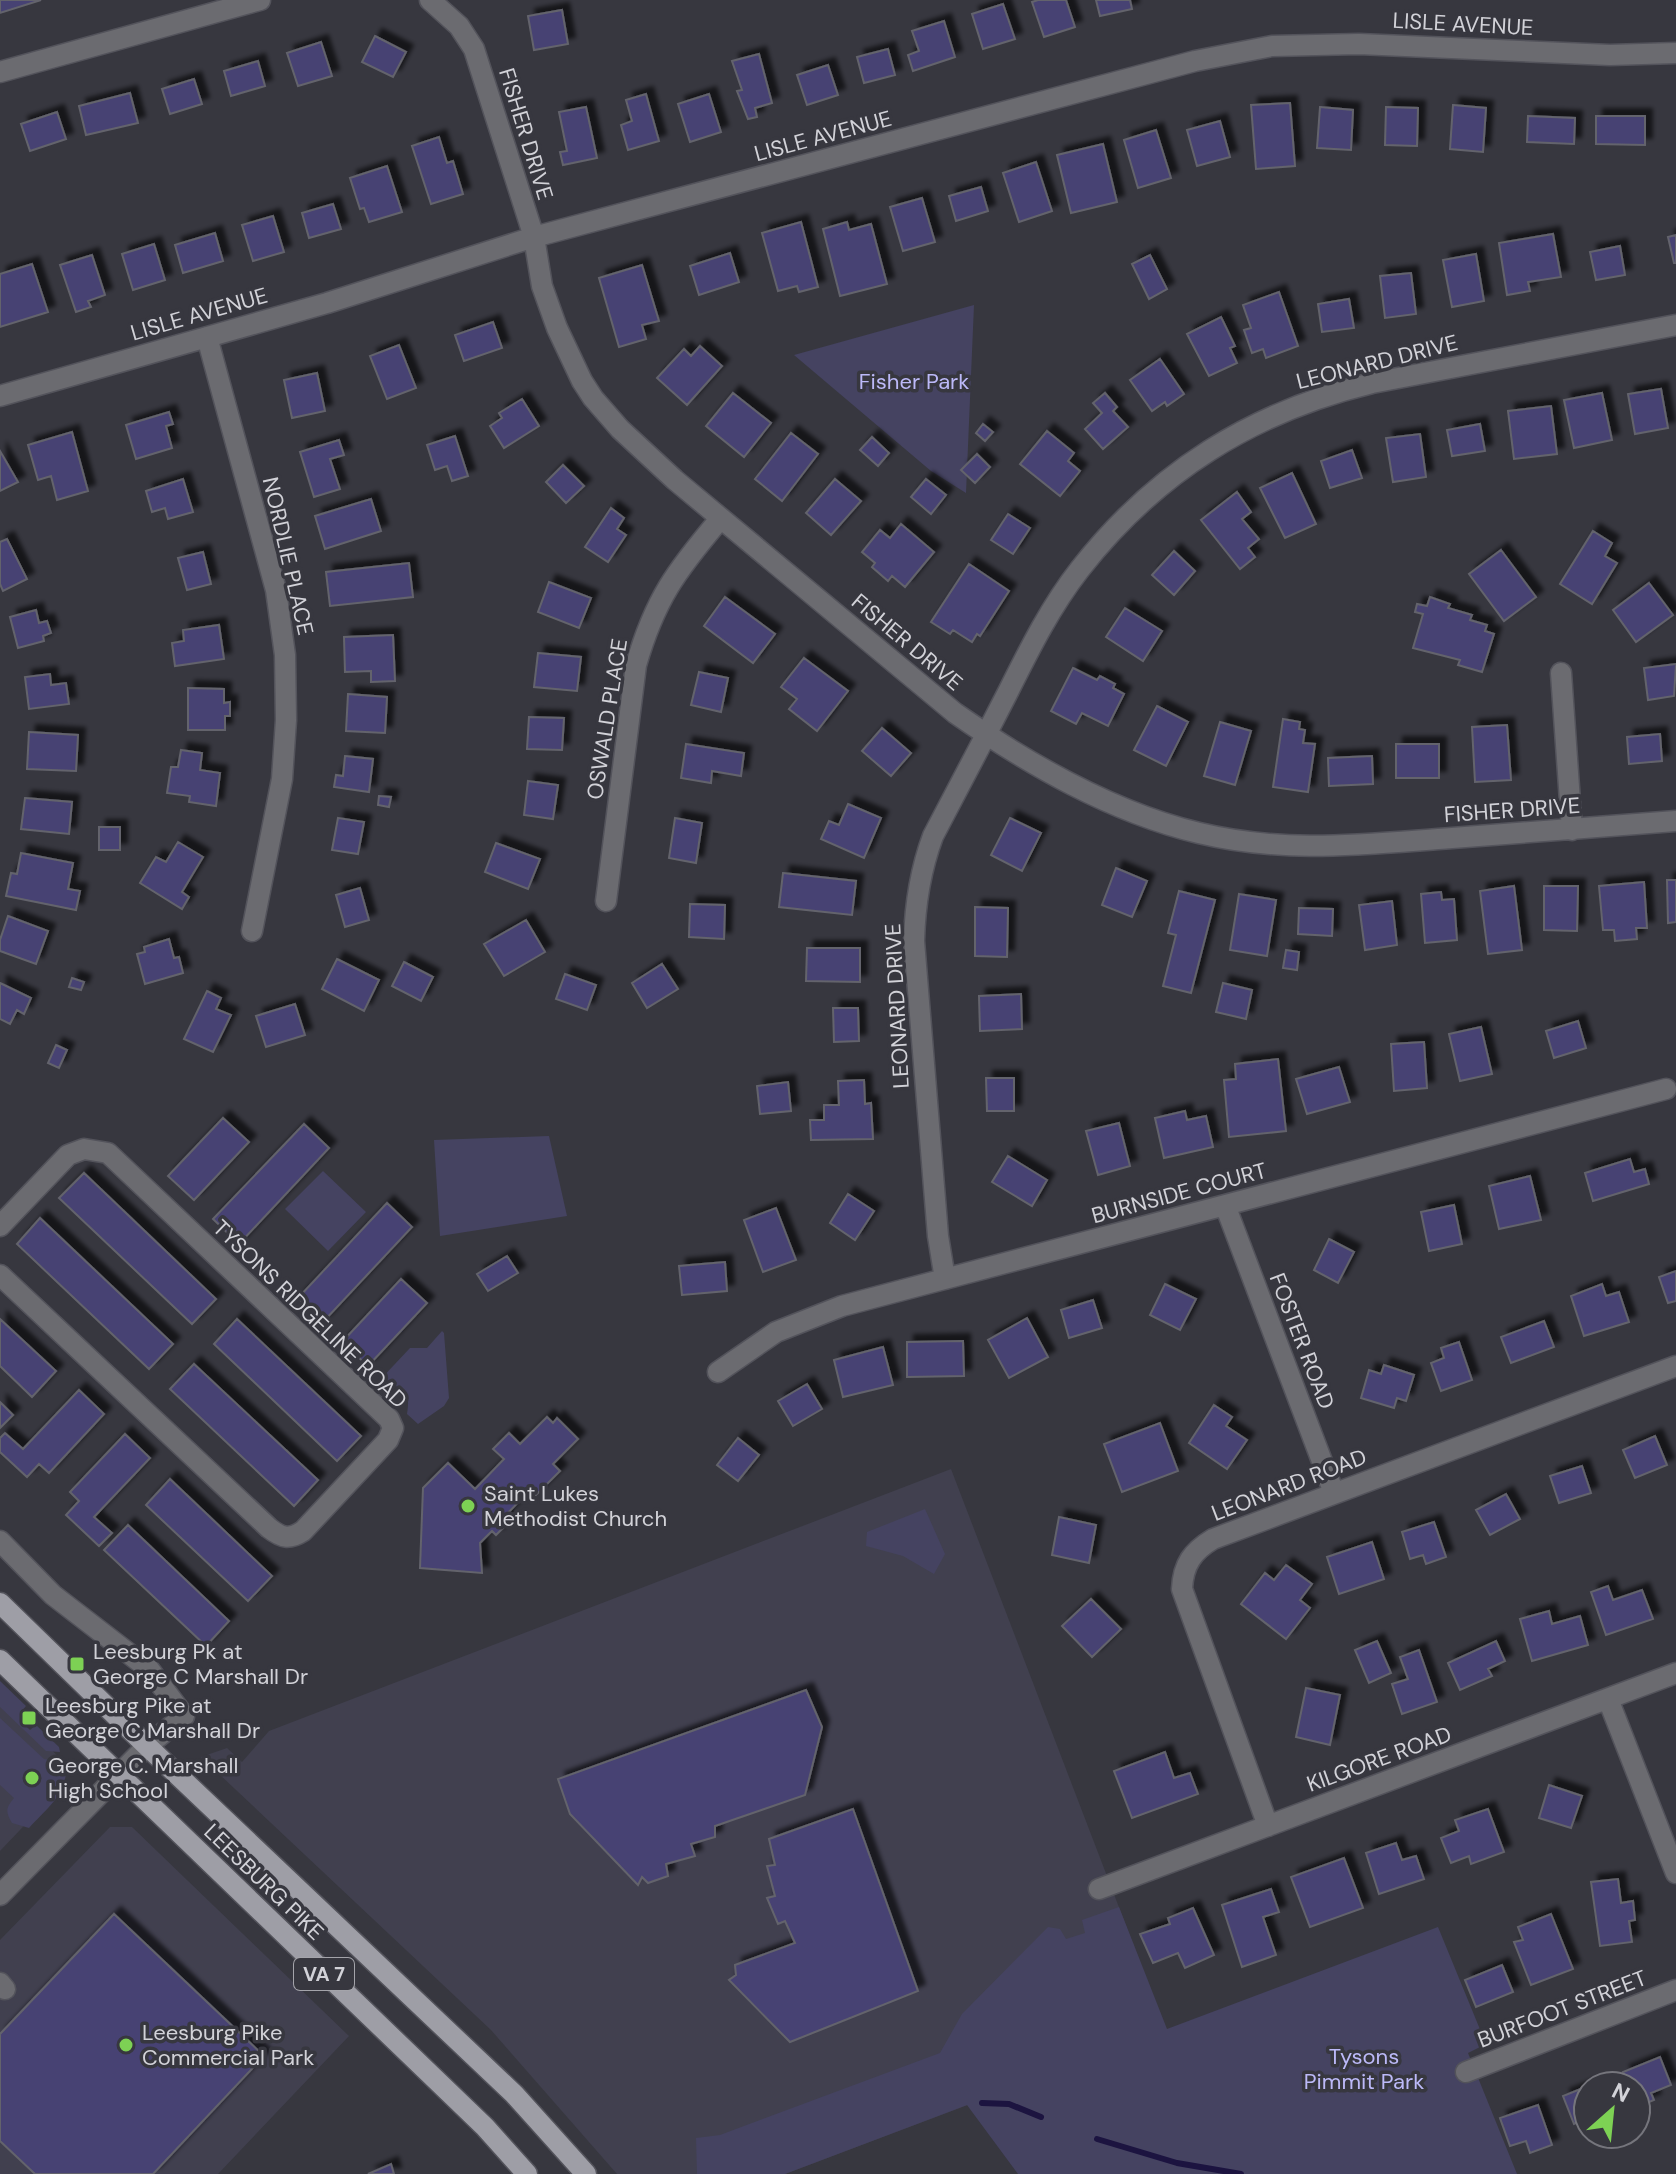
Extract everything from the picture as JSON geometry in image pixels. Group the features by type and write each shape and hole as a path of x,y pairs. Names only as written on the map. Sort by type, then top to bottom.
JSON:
{"main road":[{"name":"LEESBURG PIKE","path":"0,1603 140,1754 514,2094 586,2174"},
{"name":"LEESBURG PIKE","path":"0,1660 118,1777 485,2127 527,2174"}],"street":[{"path":"0,72 260,0"},
{"name":"FISHER DRIVE","path":"430,0 459,26 474,49 534,237 542,286 582,381 593,398 620,429 720,519 955,713 986,735 1078,786 1141,815 1197,833 1251,843 1305,848 1368,845 1676,821"},
{"name":"LISLE AVENUE","path":"0,396 327,303 534,237 1195,61 1272,46 1400,44 1610,55 1676,53"},
{"name":"LEONARD DRIVE","path":"945,1279 938,1236 917,988 915,900 933,836 1043,624 1078,571 1117,525 1149,495 1178,471 1254,424 1329,394 1676,325"},
{"name":"NORDLIE PLACE","path":"207,337 276,590 285,655 286,720 282,779 252,931"},
{"name":"OSWALD PLACE","path":"606,901 636,665 646,628 662,594 683,563 720,519"},
{"path":"1561,673 1572,830"},
{"name":"BURNSIDE COURT","path":"718,1372 776,1332 842,1306 1666,1089"},
{"name":"TYSONS RIDGELINE ROAD","path":"0,1226 68,1155 84,1149 108,1153 389,1419 393,1428 388,1440 303,1531 292,1538 284,1537 269,1528 0,1275"},
{"name":"FOSTER ROAD","path":"1225,1205 1334,1493"},
{"name":"LEONARD ROAD","path":"1268,1826 1187,1606 1179,1560 1213,1539 1676,1366"},
{"path":"0,1541 53,1595 149,1669 184,1716 140,1754 0,1895"},
{"name":"KILGORE ROAD","path":"1099,1889 1676,1673"},
{"path":"1608,1699 1676,1873"},
{"name":"BURFOOT STREET","path":"1466,2072 1676,1990"}],"shaded area":[{"path":"951,1469 1166,2030 785,2174 617,2174 491,2030 201,1757 227,1748 242,1762 269,1731"},
{"name":"George C. Marshall High School","path":"0,1702 64,1765 59,1789 0,1851"},
{"path":"110,1827 132,1827 349,2036 218,2174 0,2174 0,1940"}],"green space":[{"name":"Fisher Park","path":"974,305 966,493 931,471 794,355"},
{"path":"549,1136 567,1216 440,1236 434,1140"},
{"path":"323,1171 366,1212 328,1251 285,1209"},
{"path":"442,1331 449,1398 444,1406 418,1424 407,1414 408,1399 404,1393 393,1383 386,1388 378,1382 410,1348 427,1348"},
{"path":"925,1509 945,1554 934,1574 903,1556 866,1546 867,1532"},
{"path":"0,1681 26,1706 21,1712 25,1716 20,1721 30,1730 36,1725 59,1747 60,1752 46,1751 0,1707"},
{"name":"George C. Marshall High School","path":"0,1718 44,1759 65,1762 66,1772 61,1790 29,1828 12,1823 7,1810 14,1798 0,1785"},
{"name":"Tysons Pimmit Park","path":"1119,1907 1167,2029 1438,1927 1486,2044 1468,2053 1517,2174 1018,2174 967,2105 785,2174 697,2174 696,2138 720,2135 940,2053 962,2014 1048,1927 1060,1929 1066,1939 1085,1933 1082,1920"}],"building":[{"path":"0,0 41,0 0,13"},
{"path":"1066,0 1075,27 1044,37 1032,2"},
{"path":"1096,0 1130,0 1132,9 1100,16"},
{"path":"1003,4 1015,39 983,49 972,14"},
{"path":"562,10 568,44 534,50 528,16"},
{"path":"944,21 955,57 913,71 908,55 919,51 912,31"},
{"path":"375,36 406,52 393,77 362,62"},
{"path":"321,42 332,76 298,86 287,53"},
{"path":"888,49 895,75 864,83 857,57"},
{"path":"759,54 772,103 755,108 757,117 748,119 737,91 742,90 732,61"},
{"path":"258,61 265,86 231,96 224,71"},
{"path":"828,65 838,95 807,105 797,75"},
{"path":"194,79 202,104 170,114 162,89"},
{"path":"130,93 138,123 86,135 79,106"},
{"path":"646,94 659,141 628,150 621,125 632,121 626,100"},
{"path":"709,94 721,132 690,142 678,104"},
{"path":"1290,103 1295,166 1256,169 1251,105"},
{"path":"1453,105 1486,108 1483,152 1450,149"},
{"path":"586,107 597,158 563,165 560,152 567,151 559,112"},
{"path":"1320,107 1353,110 1351,150 1317,148"},
{"path":"1386,107 1418,108 1417,146 1385,145"},
{"path":"57,112 66,139 30,151 21,124"},
{"path":"1528,116 1575,118 1574,144 1527,142"},
{"path":"1596,116 1645,116 1645,145 1596,144"},
{"path":"1220,121 1230,157 1197,166 1187,130"},
{"path":"1156,130 1171,178 1138,188 1124,140"},
{"path":"439,137 447,163 453,161 463,194 431,204 412,146"},
{"path":"1103,144 1117,202 1071,213 1057,155"},
{"path":"1036,162 1052,211 1019,222 1003,173"},
{"path":"387,166 402,212 369,222 364,208 360,209 350,178"},
{"path":"981,187 988,211 956,221 949,196"},
{"path":"922,198 935,242 903,251 890,207"},
{"path":"333,204 341,229 309,238 302,213"},
{"path":"273,216 284,252 253,261 242,225"},
{"path":"801,222 818,287 799,292 797,286 778,291 762,233"},
{"path":"847,222 849,230 871,224 887,284 840,296 823,229"},
{"path":"215,233 223,261 183,273 175,245"},
{"path":"1553,234 1561,277 1528,282 1530,291 1507,295 1499,243"},
{"path":"1676,235 1676,263 1674,263 1668,237"},
{"path":"154,244 165,280 133,290 122,254"},
{"path":"1620,246 1625,275 1596,280 1590,252"},
{"path":"730,253 739,282 699,295 690,266"},
{"path":"1476,254 1484,301 1452,307 1443,260"},
{"path":"92,255 105,295 88,301 91,307 76,312 60,265"},
{"path":"1150,255 1167,289 1149,299 1132,264"},
{"path":"32,264 48,312 0,327 0,274"},
{"path":"642,265 659,321 642,325 646,339 619,347 599,278"},
{"path":"1411,273 1416,314 1385,318 1380,276"},
{"path":"1279,292 1298,346 1266,358 1263,349 1252,353 1244,330 1251,328 1243,305"},
{"path":"1349,299 1354,328 1322,332 1318,304"},
{"path":"1221,317 1235,346 1230,348 1237,363 1209,376 1187,334"},
{"path":"493,322 502,348 464,361 455,335"},
{"path":"399,345 416,388 387,399 370,356"},
{"path":"700,346 722,366 687,405 657,378 684,349 691,356"},
{"path":"1160,359 1184,394 1167,406 1165,402 1152,411 1130,380"},
{"path":"317,373 325,411 292,418 284,380"},
{"path":"1661,389 1668,428 1635,434 1628,394"},
{"path":"733,393 771,423 744,457 706,426"},
{"path":"1105,393 1117,407 1113,411 1128,427 1103,449 1085,429 1102,413 1093,403"},
{"path":"1602,393 1612,440 1574,448 1564,400"},
{"path":"522,399 539,426 504,448 490,426 502,418 499,413"},
{"path":"1551,406 1557,454 1514,459 1508,411"},
{"path":"169,412 173,424 166,426 172,448 136,459 126,425"},
{"path":"983,424 993,432 985,441 976,433"},
{"path":"1480,424 1485,451 1452,456 1447,430"},
{"path":"1047,431 1074,453 1068,461 1080,471 1060,496 1020,464"},
{"path":"72,432 88,491 57,500 51,476 38,480 28,445"},
{"path":"791,433 818,454 782,501 755,479"},
{"path":"1420,434 1426,477 1393,482 1386,438"},
{"path":"455,436 468,476 452,481 447,466 435,470 427,445"},
{"path":"872,437 889,453 878,466 860,450"},
{"path":"339,440 344,455 330,459 340,489 314,497 300,452"},
{"path":"1352,450 1362,478 1330,488 1321,461"},
{"path":"0,451 18,482 0,491"},
{"path":"977,454 990,467 975,483 961,470"},
{"path":"563,465 584,486 566,503 546,482"},
{"path":"1292,473 1316,524 1285,538 1260,488"},
{"path":"183,479 193,512 168,519 165,508 152,512 146,491"},
{"path":"835,479 861,501 831,535 806,513"},
{"path":"926,479 946,495 931,514 911,497"},
{"path":"1237,492 1251,512 1242,519 1259,539 1248,548 1255,557 1240,569 1201,520"},
{"path":"371,499 381,531 325,549 315,516"},
{"path":"611,508 624,518 617,529 626,535 608,562 585,547"},
{"path":"1008,514 1030,528 1013,554 991,540"},
{"path":"901,524 934,552 905,587 892,576 888,581 872,567 875,563 862,552 880,530 890,538"},
{"path":"1593,531 1612,543 1605,556 1617,563 1592,604 1560,584"},
{"path":"7,539 27,579 3,591 0,584 0,542"},
{"path":"1501,550 1536,597 1504,621 1469,574"},
{"path":"1174,551 1195,571 1174,595 1152,575"},
{"path":"203,552 211,584 187,590 178,558"},
{"path":"409,563 413,597 330,606 326,572"},
{"path":"969,564 1009,591 980,636 977,634 972,642 953,630 950,634 931,622"},
{"path":"549,582 591,598 579,628 538,612"},
{"path":"1649,583 1673,615 1636,642 1613,610"},
{"path":"725,597 775,634 753,663 704,626"},
{"path":"1430,597 1450,604 1448,608 1472,615 1470,620 1487,625 1485,631 1494,634 1482,672 1458,665 1460,660 1413,648 1423,614 1415,612 1417,604 1427,606"},
{"path":"1125,608 1162,631 1143,661 1106,637"},
{"path":"36,610 39,623 47,621 51,633 43,636 44,641 18,648 10,617"},
{"path":"219,625 224,659 175,666 172,643 184,641 183,630"},
{"path":"393,635 395,681 371,682 371,671 345,672 344,637"},
{"path":"538,653 581,657 577,691 534,687"},
{"path":"804,658 848,691 817,731 789,709 797,699 781,687"},
{"path":"1676,664 1674,696 1648,700 1644,668"},
{"path":"1073,668 1097,680 1100,676 1115,684 1113,688 1124,694 1108,726 1082,713 1076,724 1051,711"},
{"path":"699,672 728,678 721,712 691,705"},
{"path":"50,674 51,685 66,683 69,704 29,709 25,677"},
{"path":"188,688 224,689 224,703 230,702 230,716 225,716 225,730 188,730"},
{"path":"348,694 387,697 385,733 346,731"},
{"path":"1157,706 1188,722 1166,766 1134,750"},
{"path":"529,717 564,718 562,750 527,749"},
{"path":"1283,719 1300,722 1299,729 1305,730 1303,743 1315,744 1308,792 1273,787"},
{"path":"1220,722 1251,731 1235,785 1204,776"},
{"path":"1507,725 1511,780 1475,782 1472,727"},
{"path":"882,728 911,753 891,776 862,751"},
{"path":"29,732 78,735 76,771 27,769"},
{"path":"1660,734 1662,761 1629,764 1627,737"},
{"path":"686,744 744,753 741,776 712,771 711,783 681,778"},
{"path":"1396,744 1439,744 1439,778 1396,778"},
{"path":"181,750 202,753 200,770 220,773 216,806 189,802 190,796 167,793 171,767 178,767"},
{"path":"345,756 373,759 369,792 334,787 336,775 343,776"},
{"path":"1372,756 1373,784 1329,786 1328,758"},
{"path":"528,781 558,785 553,819 524,815"},
{"path":"379,796 391,797 389,807 378,805"},
{"path":"25,798 72,802 69,834 21,829"},
{"path":"848,804 881,818 864,858 821,839 829,821 839,825"},
{"path":"338,818 364,822 358,854 332,850"},
{"path":"675,818 702,823 696,863 669,858"},
{"path":"1010,818 1041,833 1022,871 991,855"},
{"path":"99,827 120,827 120,850 99,850"},
{"path":"178,842 203,857 182,892 189,897 182,909 140,883 156,857 166,862"},
{"path":"496,843 540,859 528,889 485,872"},
{"path":"21,853 73,863 68,889 80,891 76,910 6,896 11,873 17,874"},
{"path":"1116,868 1147,881 1132,917 1102,905"},
{"path":"783,873 856,881 852,915 779,907"},
{"path":"1667,880 1676,880 1676,922 1668,923"},
{"path":"1644,882 1647,928 1636,928 1637,939 1615,941 1614,930 1603,930 1599,886"},
{"path":"1514,886 1522,950 1488,954 1480,891"},
{"path":"1544,886 1578,886 1577,931 1544,930"},
{"path":"360,888 369,920 345,927 336,895"},
{"path":"1179,891 1215,900 1191,993 1163,986 1176,935 1168,933"},
{"path":"1441,892 1442,900 1454,899 1457,940 1425,943 1421,894"},
{"path":"1239,894 1276,900 1267,956 1230,950"},
{"path":"1392,901 1397,945 1365,950 1359,905"},
{"path":"690,904 725,905 724,939 689,937"},
{"path":"975,907 1008,908 1007,957 975,956"},
{"path":"1299,908 1333,909 1332,936 1298,934"},
{"path":"8,916 48,931 36,964 0,951 0,940"},
{"path":"526,920 545,952 504,976 484,944"},
{"path":"169,939 174,958 179,957 183,973 145,984 137,954 145,952 144,947"},
{"path":"807,948 860,948 860,982 806,981"},
{"path":"1286,950 1299,952 1297,970 1283,968"},
{"path":"337,959 379,980 364,1011 322,989"},
{"path":"404,962 433,977 421,1001 392,986"},
{"path":"662,964 678,989 647,1008 632,983"},
{"path":"565,974 596,985 587,1010 556,999"},
{"path":"72,978 84,982 81,990 69,987"},
{"path":"0,983 31,998 24,1014 17,1010 10,1024 0,1019"},
{"path":"1223,983 1252,990 1246,1019 1216,1012"},
{"path":"207,991 221,998 216,1009 231,1015 213,1052 184,1039"},
{"path":"1021,994 1022,1029 980,1031 979,996"},
{"path":"295,1004 305,1035 266,1047 256,1016"},
{"path":"833,1008 858,1008 859,1041 834,1042"},
{"path":"1578,1021 1586,1048 1554,1058 1546,1031"},
{"path":"1481,1027 1492,1074 1460,1081 1449,1034"},
{"path":"1424,1042 1427,1088 1394,1091 1391,1044"},
{"path":"56,1045 67,1050 59,1068 48,1063"},
{"path":"1278,1059 1286,1131 1229,1137 1224,1080 1236,1079 1235,1064"},
{"path":"1339,1067 1350,1102 1307,1114 1296,1079"},
{"path":"986,1078 1014,1078 1014,1111 987,1111"},
{"path":"864,1080 865,1104 871,1103 873,1139 811,1140 810,1120 824,1120 824,1105 839,1105 838,1081"},
{"path":"788,1082 791,1111 760,1114 757,1086"},
{"path":"1185,1111 1187,1120 1206,1116 1213,1147 1164,1158 1155,1118"},
{"path":"223,1118 249,1142 194,1200 168,1176"},
{"path":"1119,1123 1130,1166 1098,1175 1086,1131"},
{"path":"304,1124 329,1148 239,1244 213,1219"},
{"path":"1008,1156 1047,1180 1032,1206 992,1182"},
{"path":"1630,1159 1634,1172 1645,1169 1649,1184 1593,1201 1585,1173"},
{"path":"84,1173 216,1299 192,1324 59,1198"},
{"path":"1530,1176 1541,1220 1499,1229 1489,1186"},
{"path":"848,1194 874,1211 855,1240 830,1223"},
{"path":"387,1203 412,1227 323,1322 298,1298"},
{"path":"1454,1205 1462,1244 1429,1251 1421,1212"},
{"path":"776,1208 796,1260 763,1272 744,1220"},
{"path":"40,1218 173,1344 149,1369 17,1244"},
{"path":"1329,1239 1354,1252 1338,1283 1314,1270"},
{"path":"507,1256 518,1273 488,1291 477,1274"},
{"path":"725,1262 727,1291 682,1295 679,1266"},
{"path":"1676,1271 1676,1301 1668,1303 1659,1277"},
{"path":"401,1279 427,1303 368,1366 342,1342"},
{"path":"1165,1284 1196,1299 1180,1330 1150,1315"},
{"path":"1602,1284 1606,1296 1619,1292 1629,1322 1584,1336 1571,1296"},
{"path":"1093,1300 1102,1328 1069,1338 1061,1310"},
{"path":"1027,1318 1048,1357 1009,1378 988,1340"},
{"path":"0,1319 56,1371 32,1397 0,1366"},
{"path":"237,1319 361,1436 337,1461 214,1344"},
{"path":"1544,1321 1554,1347 1511,1363 1501,1337"},
{"path":"963,1341 964,1376 907,1377 907,1342"},
{"path":"1459,1342 1472,1380 1441,1391 1431,1363 1444,1358 1441,1348"},
{"path":"883,1347 893,1385 843,1397 834,1360"},
{"path":"194,1364 318,1480 294,1506 170,1389"},
{"path":"1384,1365 1414,1375 1406,1401 1397,1398 1394,1408 1361,1398 1369,1370 1381,1374"},
{"path":"807,1384 822,1409 793,1426 778,1401"},
{"path":"79,1390 104,1414 49,1473 39,1464 27,1477 0,1452 0,1438 5,1433 23,1449"},
{"path":"0,1402 13,1415 0,1428"},
{"path":"1214,1405 1232,1417 1226,1426 1247,1440 1227,1469 1189,1443"},
{"name":"Saint Lukes Methodist Church","path":"547,1417 553,1423 557,1418 578,1439 553,1464 560,1471 536,1495 530,1490 504,1517 509,1522 496,1535 492,1531 480,1543 482,1573 420,1568 423,1488 448,1463 475,1489 504,1459 493,1449 509,1433 520,1444"},
{"path":"1160,1423 1178,1471 1122,1492 1104,1444"},
{"path":"125,1434 150,1458 94,1517 112,1533 99,1546 66,1515 79,1501 70,1492"},
{"path":"1655,1436 1667,1465 1635,1478 1623,1450"},
{"path":"738,1438 759,1455 738,1481 717,1465"},
{"path":"1582,1466 1591,1493 1559,1503 1550,1476"},
{"path":"170,1479 272,1576 248,1601 146,1505"},
{"path":"1506,1494 1520,1519 1490,1535 1476,1510"},
{"path":"1059,1517 1096,1525 1089,1563 1052,1555"},
{"path":"1434,1522 1446,1557 1426,1564 1423,1555 1410,1559 1402,1532"},
{"path":"128,1525 229,1621 206,1646 104,1550"},
{"path":"1372,1542 1384,1579 1339,1594 1327,1557"},
{"path":"1286,1565 1312,1584 1300,1600 1310,1608 1286,1639 1241,1604 1265,1573 1274,1580"},
{"path":"1608,1586 1613,1600 1642,1590 1653,1619 1606,1635 1591,1592"},
{"path":"1091,1599 1121,1629 1092,1657 1062,1626"},
{"path":"1549,1611 1552,1624 1580,1616 1588,1645 1532,1661 1520,1619"},
{"path":"1377,1641 1391,1673 1369,1683 1355,1650"},
{"path":"1496,1641 1505,1661 1488,1669 1492,1676 1460,1690 1448,1663"},
{"path":"1419,1650 1437,1702 1402,1714 1392,1684 1408,1679 1400,1657"},
{"path":"1306,1688 1340,1695 1330,1745 1296,1737"},
{"path":"806,1690 822,1727 805,1795 715,1826 715,1837 691,1844 695,1856 666,1864 668,1876 648,1883 642,1877 638,1885 570,1814 558,1779"},
{"path":"1165,1752 1174,1778 1190,1773 1198,1794 1132,1818 1114,1771"},
{"path":"1549,1785 1582,1796 1571,1828 1539,1818"},
{"path":"853,1809 918,1991 790,2042 729,1980 736,1975 735,1965 795,1943 785,1921 778,1924 767,1898 775,1896 767,1866 775,1865 769,1839"},
{"path":"1488,1809 1504,1852 1471,1864 1469,1856 1451,1863 1441,1838 1459,1831 1455,1820"},
{"path":"1396,1843 1402,1860 1416,1856 1424,1879 1379,1894 1366,1853"},
{"path":"1344,1858 1363,1908 1310,1927 1291,1877"},
{"path":"1618,1879 1621,1903 1633,1901 1635,1920 1629,1921 1632,1942 1600,1946 1591,1882"},
{"path":"1271,1889 1279,1912 1263,1917 1276,1955 1242,1967 1222,1905"},
{"path":"1193,1908 1214,1955 1185,1968 1178,1953 1153,1963 1140,1934 1170,1924 1168,1918"},
{"name":"Leesburg Pike Commercial Park","path":"114,1914 264,2056 153,2174 35,2174 0,2141 0,2034"},
{"path":"1551,1914 1573,1969 1531,1985 1514,1942 1523,1940 1518,1927"},
{"path":"1502,1965 1513,1992 1476,2007 1465,1980"},
{"path":"1660,2057 1671,2085 1652,2093 1652,2070 1628,2070"},
{"path":"1572,2092 1572,2119 1563,2096"},
{"path":"1538,2105 1552,2145 1530,2153 1526,2141 1510,2146 1500,2118"},
{"path":"391,2164 394,2174 368,2174"}],"waterway":[{"path":"982,2103 1009,2104 1041,2117"},
{"path":"1097,2139 1177,2163 1241,2174"}],"place":[{"name":"Saint Lukes Methodist Church","path":"468,1506"},
{"name":"Leesburg Pk at George C Marshall Dr","path":"77,1664"},
{"name":"Leesburg Pike at George C Marshall Dr","path":"29,1718"},
{"name":"George C. Marshall High School","path":"32,1778"},
{"name":"Leesburg Pike Commercial Park","path":"126,2045"}]}
